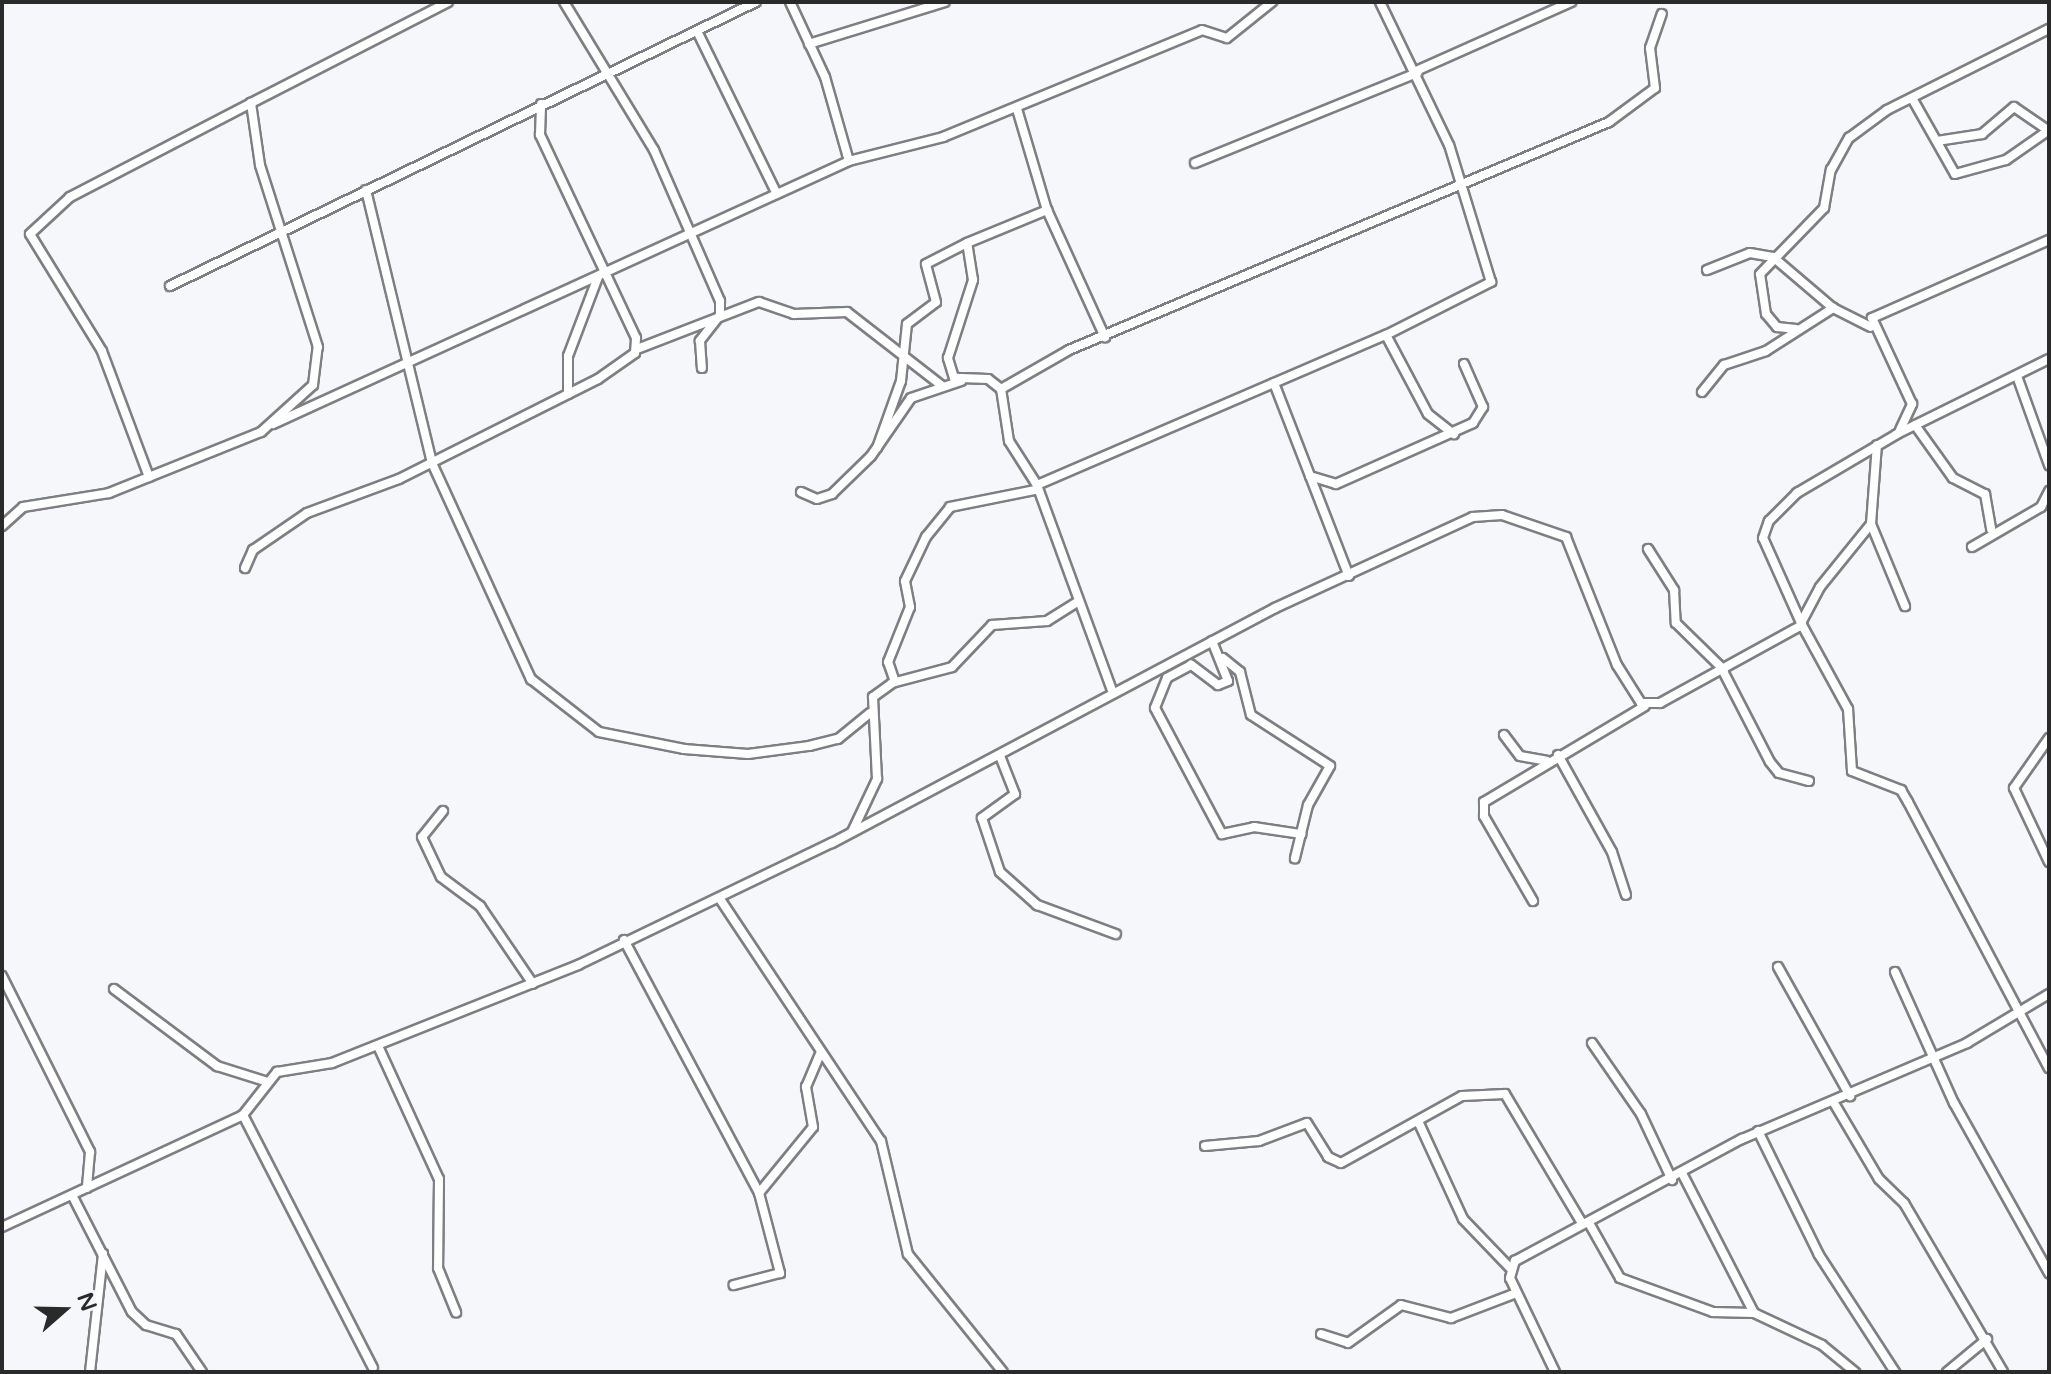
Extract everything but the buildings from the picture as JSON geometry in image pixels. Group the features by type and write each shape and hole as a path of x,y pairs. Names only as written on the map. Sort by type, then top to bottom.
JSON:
{"street":[{"path":"149,477 107,360 30,234 70,197 448,2"},
{"path":"564,2 608,73 688,230 720,315"},
{"path":"170,286 281,227 366,190 756,2"},
{"path":"790,2 809,44 849,161"},
{"path":"809,44 945,2"},
{"path":"2,526 23,507 109,493 408,367 688,230 849,161 1017,109 1202,30 1227,38 1272,2"},
{"path":"895,682 888,662 910,607 905,581 926,537 950,507 1036,487 1386,335 1488,287 1491,267 1463,181 1416,72 1380,2"},
{"path":"1195,163 1416,72 1571,2"},
{"path":"1001,389 1105,337 1463,181 1609,122 1649,93 1657,83 1650,48 1662,14"},
{"path":"1796,329 1777,327 1766,314 1760,274 1773,257 1824,208 1831,170 1849,138 1912,98 2049,29"},
{"path":"697,31 776,192"},
{"path":"1912,98 1955,174 1965,174 2006,160 2049,130 2014,107 1982,134 1937,141"},
{"path":"251,103 253,137 320,369 273,424"},
{"path":"541,104 540,135 600,274 637,349"},
{"path":"1017,109 1047,210 1105,337"},
{"path":"366,190 432,463 526,672 599,732 756,753 838,739 870,713"},
{"path":"877,448 905,357 911,317 936,302 926,264 967,243 1047,210"},
{"path":"1897,434 1912,404 1871,327 1872,318 2049,240"},
{"path":"962,381 948,358 973,280 967,243"},
{"path":"1707,270 1750,253 1773,257 1833,308 1871,327"},
{"path":"568,394 568,356 600,274"},
{"path":"245,568 253,550 307,513 432,463 568,394 637,349 759,302 794,314 847,312 863,317 905,357 942,386"},
{"path":"1702,392 1724,365 1766,351 1833,308"},
{"path":"702,368 700,341 720,315"},
{"path":"1386,335 1428,414 1454,434"},
{"path":"2049,359 1877,445 1797,493 1764,529 1766,551 1848,709 1852,771 1901,790 2049,1068"},
{"path":"1310,476 1336,484 1454,434 1480,417 1483,407 1464,364"},
{"path":"2017,376 2049,465"},
{"path":"801,492 817,499 832,494 877,448 911,398 962,381 988,379 1001,389 1009,441 1036,487 1076,603 1113,693"},
{"path":"1274,383 1349,576"},
{"path":"1915,425 1953,478 1985,494 1991,529"},
{"path":"1877,445 1871,524 1905,606"},
{"path":"1972,547 1991,529 2041,507 2049,491"},
{"path":"114,989 217,1066 265,1081 378,1046 533,984 624,940 720,899 1000,756 1212,641 1473,517 1502,515 1558,533 1571,544 1603,637 1645,706"},
{"path":"1533,901 1503,855 1484,802 1558,755 1645,706 1724,671 1802,623 1820,587 1871,524"},
{"path":"1648,549 1674,590 1676,623 1724,671 1770,762 1779,773 1809,781"},
{"path":"852,833 877,779 870,713 873,697 895,682 952,667 992,625 1047,621 1076,603"},
{"path":"1212,641 1228,681 1218,685 1191,665 1167,678 1155,708 1222,834 1254,827 1301,834"},
{"path":"1218,655 1240,672 1251,715 1330,766 1301,834 1295,858"},
{"path":"1504,735 1520,756 1548,761"},
{"path":"2049,738 2014,788 2049,862"},
{"path":"1558,755 1612,852 1626,895"},
{"path":"1000,756 1015,794 982,818 1000,872 1037,905 1116,934"},
{"path":"443,811 422,837 441,877 480,906 533,984"},
{"path":"720,899 820,1054 881,1141 908,1254 1003,1372"},
{"path":"624,940 759,1193 780,1273 734,1285"},
{"path":"1778,967 1850,1096"},
{"path":"1895,972 2049,1273"},
{"path":"2,976 90,1152 87,1188"},
{"path":"1510,1268 1585,1223 1683,1175 1758,1131 1834,1103 1936,1057 2049,994"},
{"path":"1592,1043 1641,1114 1672,1180"},
{"path":"378,1046 439,1179 438,1268 456,1312"},
{"path":"759,1193 813,1127 806,1087 820,1054"},
{"path":"2,1227 243,1115 265,1081"},
{"path":"1205,1146 1259,1141 1307,1123 1328,1157 1341,1163 1473,1093 1512,1098 1620,1278 1713,1312 1754,1313 1822,1345 1855,1372"},
{"path":"1834,1103 1842,1125 1904,1203 1987,1339 2003,1372"},
{"path":"243,1115 373,1368"},
{"path":"1418,1121 1463,1219 1510,1268 1516,1293 1555,1372"},
{"path":"1758,1131 1819,1255 1895,1372"},
{"path":"1683,1175 1754,1313"},
{"path":"72,1195 139,1320 176,1334 202,1372"},
{"path":"90,1372 103,1254"},
{"path":"1321,1334 1348,1343 1401,1305 1451,1318 1516,1293"},
{"path":"1947,1372 1987,1339"}]}
